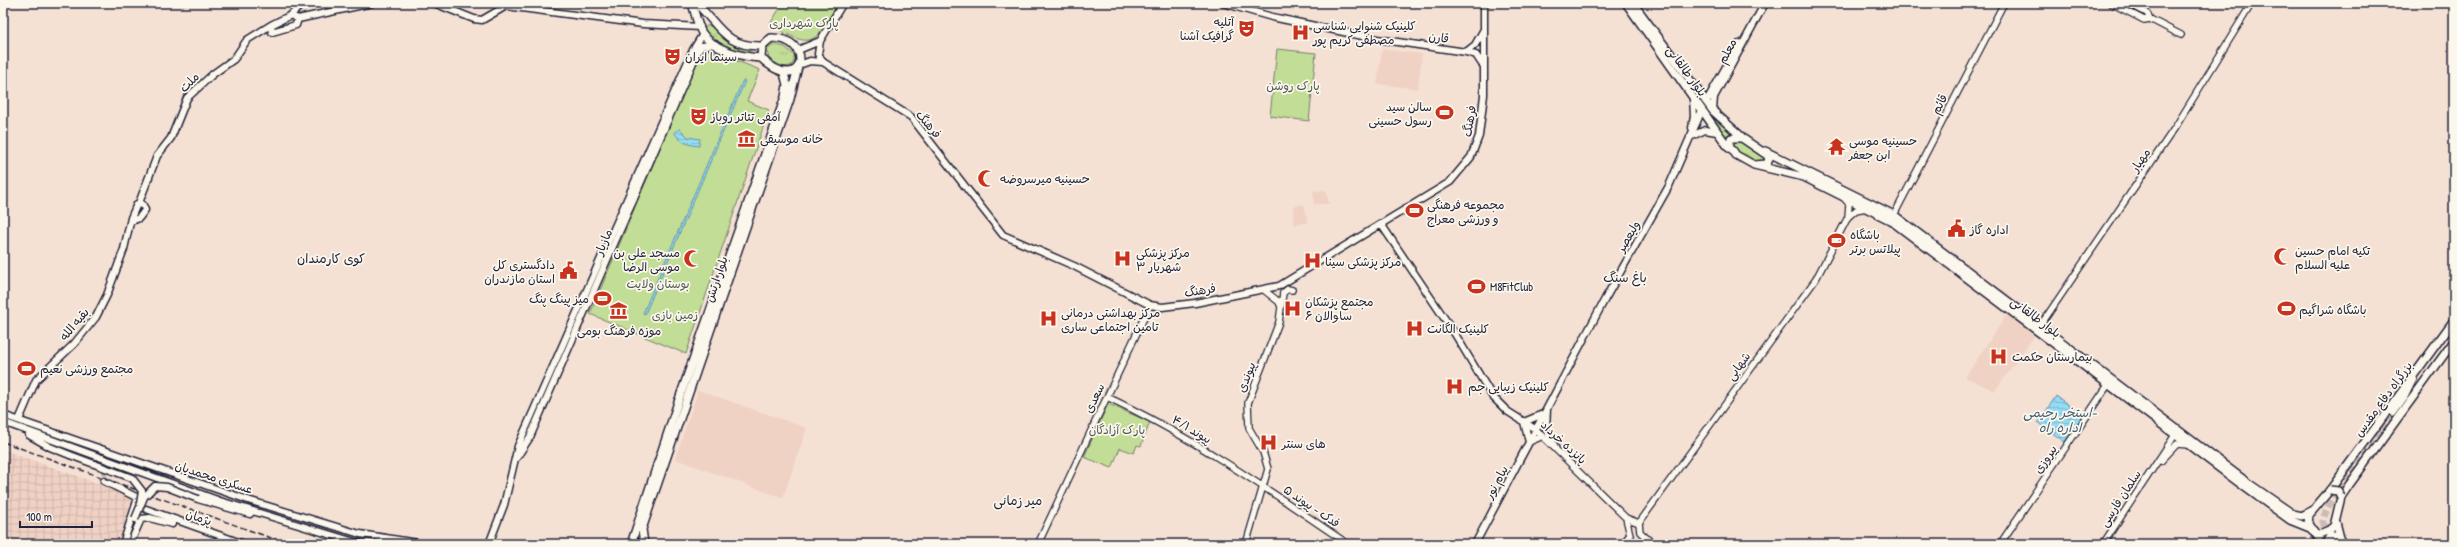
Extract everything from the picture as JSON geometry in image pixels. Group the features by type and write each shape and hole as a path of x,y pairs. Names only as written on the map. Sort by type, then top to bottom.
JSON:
{"main road":[{"path":"303,3 291,16 298,19 372,3"},
{"path":"434,3 474,19 482,20 506,6 643,24 700,27 706,22 715,24"},
{"path":"692,3 703,34 715,44 747,57 761,58 770,66 784,73 790,72 810,61 823,62"},
{"path":"696,3 725,36 738,44 762,46"},
{"path":"823,62 818,54 820,41 843,3"},
{"name":"قارن","path":"1223,3 1266,16 1377,39 1466,52 1476,55 1484,68"},
{"name":"فرهنگ","path":"823,62 911,117 1003,235 1074,266 1150,305 1162,307 1195,303 1264,290 1287,282 1450,182 1471,157 1479,136 1484,95 1484,3"},
{"name":"بلوار طالقانی","path":"1626,3 1716,132 1736,155 1754,165 1804,177 1890,220 2182,433 2248,483 2293,514 2302,516 2314,509"},
{"name":"بلوار طالقانی","path":"1633,3 1713,111 1742,138 1894,215 2040,326 2061,346 2108,385 2290,520 2322,533 2337,537"},
{"name":"معلم","path":"1706,102 1761,3"},
{"name":"معلم","path":"1713,111 1714,97 1765,3"},
{"name":"ملت","path":"140,218 145,210 141,204 157,156 171,138 187,98 213,74 234,59 247,40 271,25 291,16"},
{"path":"257,33 275,33 296,26 298,19"},
{"path":"271,25 271,30 275,33"},
{"path":"1466,52 1475,45 1484,28"},
{"name":"مازیار","path":"632,196 692,50 703,34"},
{"path":"761,58 762,46 771,38 778,38 798,50 801,57 799,66"},
{"path":"798,50 820,41"},
{"name":"مازیار","path":"490,544 504,506 516,458 632,196 698,51 702,46 715,44"},
{"name":"بلوار ارتش","path":"630,542 692,373 758,183 790,99 799,66"},
{"name":"بلوار ارتش","path":"758,183 785,97 787,85 784,73"},
{"path":"1698,92 1705,93 1716,86"},
{"path":"1690,137 1694,116 1693,98"},
{"path":"1702,110 1706,102"},
{"name":"ولیعصر","path":"1535,429 1661,200 1702,110"},
{"path":"1690,137 1705,130 1716,132"},
{"path":"1732,151 1729,145 1731,138 1742,138"},
{"path":"1754,165 1767,164 1767,155 1762,149"},
{"path":"1784,160 1778,161 1776,164 1777,168 1784,172"},
{"path":"130,232 131,218 141,204"},
{"path":"131,218 136,221 140,218"},
{"path":"130,232 140,218"},
{"name":"پانزده خرداد","path":"1381,224 1455,334 1492,396 1499,405 1535,429"},
{"name":"بقیه الله","path":"19,420 36,380 74,344 96,317 107,295 130,232"},
{"name":"بزرگراه دفاع مقدس","path":"2339,489 2417,371 2454,320"},
{"name":"بزرگراه دفاع مقدس","path":"2339,489 2454,341"},
{"path":"2393,412 2404,397 2417,371"},
{"name":"بلوار ارتش","path":"644,544 642,529 680,405"},
{"name":"ولیعصر","path":"1546,408 1546,429 1555,447"},
{"path":"1530,442 1524,422 1543,414"},
{"name":"عسکری محمدیان","path":"3,415 251,501 360,534 424,544"},
{"name":"عسکری محمدیان","path":"3,422 220,501 361,544"},
{"path":"18,428 50,447 132,478 142,491 127,544"},
{"name":"پیام نور","path":"1475,544 1530,442 1535,429"},
{"path":"2175,435 2182,433"},
{"path":"52,440 55,444 100,461"},
{"path":"129,471 211,500 220,501"},
{"path":"104,481 107,484 132,493 140,501"},
{"path":"123,544 140,501 155,486 160,485 231,510 265,515"},
{"path":"2337,537 2330,536 2325,544 2312,529 2308,519 2314,509 2339,489"},
{"path":"2337,537 2336,521 2339,489"},
{"path":"248,510 251,501"},
{"name":"پژمان","path":"146,509 192,527 244,544"},
{"path":"130,544 138,522 144,517 186,528 192,527"},
{"path":"2336,521 2337,537"}],"street":[{"name":"قائم","path":"1894,215 2004,3"},
{"path":"2111,3 2144,20 2150,19"},
{"path":"2128,3 2147,13 2150,19 2181,35"},
{"name":"مهیار","path":"2040,326 2176,126 2252,3"},
{"path":"1838,193 1849,204 1848,217"},
{"path":"1848,217 1863,207 1870,209"},
{"name":"شهابی","path":"1639,522 1816,279 1848,217"},
{"name":"پیوندی","path":"1266,474 1266,460 1249,428 1248,403 1282,309 1283,293 1288,289 1292,290"},
{"path":"1264,290 1279,302 1282,309"},
{"name":"سعدی","path":"1038,544 1150,305"},
{"name":"پیروزی","path":"2000,544 2108,385"},
{"name":"پیوند ۴/۱","path":"1107,397 1188,438 1262,485"},
{"name":"پانزده خرداد","path":"1535,429 1626,518 1639,522"},
{"name":"سلمان فارسی","path":"2103,544 2175,435"},
{"path":"1530,442 1543,436"},
{"name":"سلمان فارسی","path":"2156,463 2161,461 2177,444 2189,445"},
{"path":"1260,495 1254,480 1261,479 1266,474"},
{"path":"1246,544 1266,474"},
{"name":"فدک - پیوند ۵","path":"1262,485 1348,544"},
{"path":"1260,495 1266,491 1273,492"},
{"path":"1626,518 1630,535"},
{"path":"1639,522 1640,532 1653,544"},
{"path":"1622,544 1630,535 1640,532"}],"shaded area":[{"path":"1382,49 1422,54 1418,89 1377,84"},
{"path":"1326,190 1329,204 1314,204 1313,191"},
{"path":"1304,204 1308,223 1294,224 1293,206"},
{"name":"بیمارستان حکمت","path":"2007,314 2035,335 1995,391 1965,377"},
{"path":"698,390 807,428 783,498 675,459"},
{"name":"های سنتر","path":"1274,437 1277,443 1264,450 1261,444"},
{"path":"3,450 134,496 119,544 3,544"}],"green space":[{"name":"پارک شهرداری","path":"783,3 841,3 818,35 812,39 805,40 785,33 770,24"},
{"path":"708,25 748,48 751,54 717,44 707,34 704,28"},
{"path":"774,44 785,47 794,55 794,61 791,66 782,67 769,59 767,50"},
{"name":"بوستان ولایت","path":"707,49 760,70 747,101 769,110 686,354 590,314 700,53"},
{"name":"پارک روشن","path":"1277,49 1316,53 1309,121 1270,116"},
{"path":"1708,110 1731,131 1726,140 1707,112"},
{"path":"1737,138 1766,158 1765,162 1755,163 1733,149 1733,139"},
{"path":"580,311 583,312 524,444 522,444"},
{"name":"پارک آزادگان","path":"1108,404 1150,422 1141,446 1137,445 1134,453 1120,448 1112,468 1084,457"}],"water":[{"path":"743,80 745,81 645,314 643,313"},
{"path":"680,129 688,137 700,139 699,146 691,145 682,141 674,132"},
{"name":"استخر رحیمی- اداره راه","path":"2056,396 2083,415 2065,442 2038,423"}],"tunnel":[{"path":"2335,544 2328,537 2323,528 2323,521 2326,511 2342,483 2393,412"},
{"path":"100,461 104,468 104,481"},
{"path":"104,481 115,467 125,469"}],"railway":[{"path":"3,442 288,544"}],"place":[{"name":"آتلیه گرافیک آشنا","path":"1247,28"},
{"name":"کلینیک شنوایی شناسی مصطفی کریم پور","path":"1300,32"},
{"name":"سینما ایران","path":"672,56"},
{"name":"سالن سید رسول حسینی","path":"1445,113"},
{"name":"آمفی تئاتر روباز","path":"698,116"},
{"name":"خانه موسیقی","path":"747,138"},
{"name":"حسینیه موسی ابن جعفر","path":"1836,147"},
{"name":"حسینیه میرسروضه","path":"987,178"},
{"name":"مجموعه فرهنگی و ورزشی معراج","path":"1414,211"},
{"name":"اداره گاز","path":"1957,229"},
{"name":"باشگاه پیلاتس برتر","path":"1837,241"},
{"name":"تکیه امام حسین علیه السلام","path":"2282,257"},
{"name":"مسجد علی بن موسی الرضا","path":"693,259"},
{"name":"مرکز پزشکی شهریار ۳","path":"1123,259"},
{"name":"مرکز پزشکی سینا","path":"1312,261"},
{"name":"دادگستری کل استان مازندران","path":"568,271"},
{"name":"M8FitClub","path":"1477,286"},
{"name":"میز پینگ پنگ","path":"602,298"},
{"name":"مجتمع پزشکان ساوالان ۶","path":"1292,308"},
{"name":"باشگاه شراگیم","path":"2286,309"},
{"name":"موزه فرهنگ بومی","path":"619,311"},
{"name":"مرکز بهداشتی درمانی تامین اجتماعی ساری","path":"1048,319"},
{"name":"کلینیک الگانت","path":"1414,328"},
{"name":"بیمارستان حکمت","path":"1999,356"},
{"name":"مجتمع ورزشی نعیم","path":"27,368"},
{"name":"کلینیک زیبایی جم","path":"1455,386"},
{"name":"های سنتر","path":"1269,443"}],"district":[{"name":"کوی کارمندان","path":"331,258"},
{"name":"باغ سنگ","path":"1625,277"},
{"name":"میر زمانی","path":"1018,500"}],"park label":[{"name":"زمین بازی","path":"675,314"}]}
